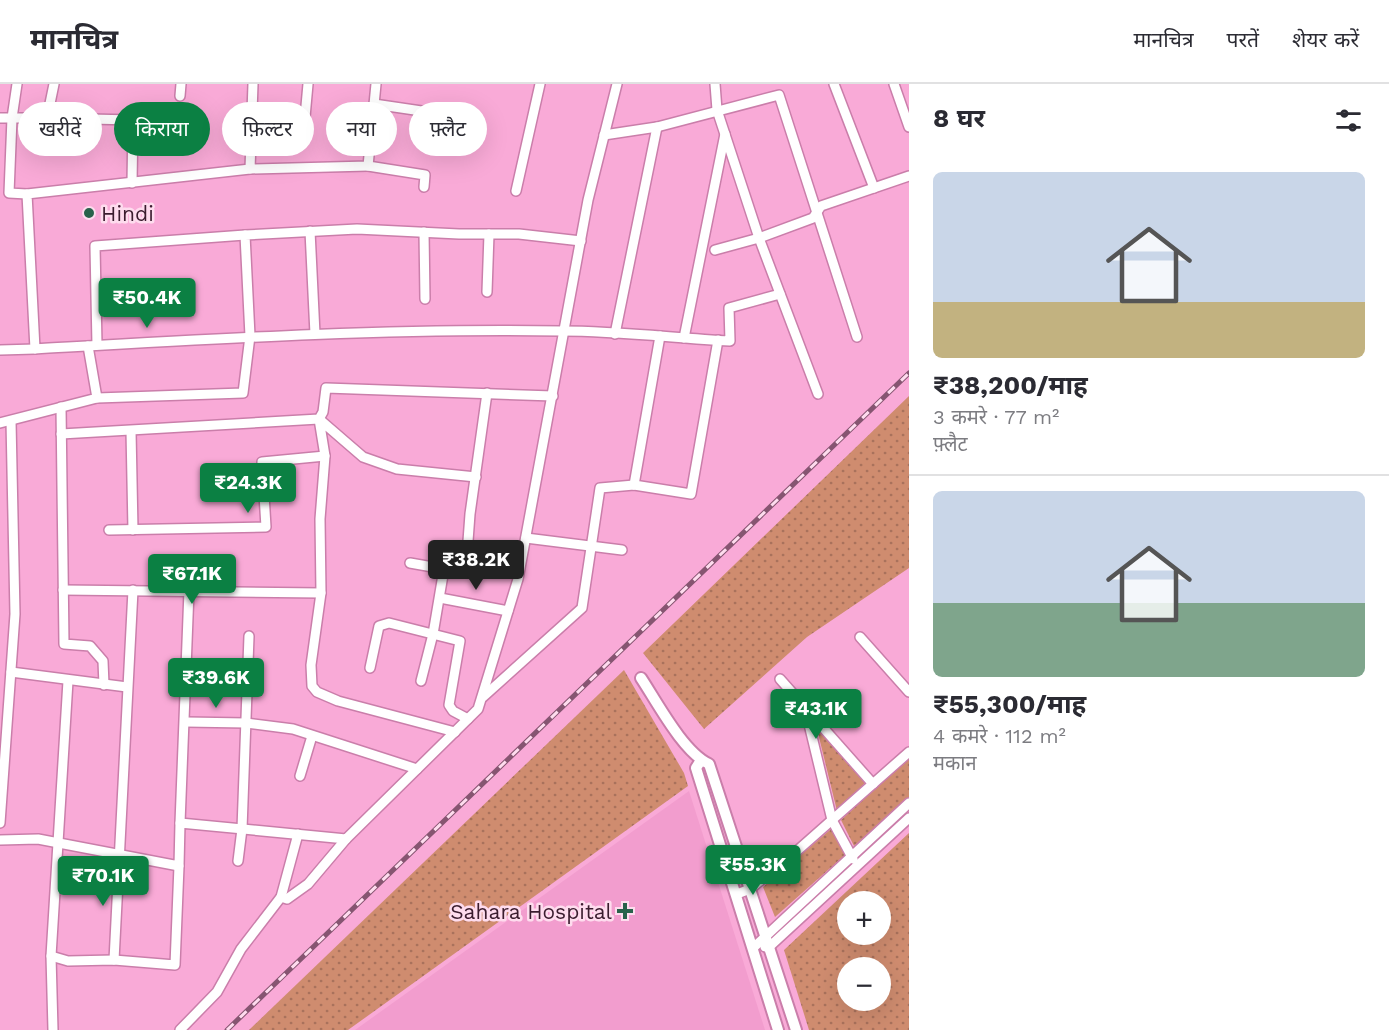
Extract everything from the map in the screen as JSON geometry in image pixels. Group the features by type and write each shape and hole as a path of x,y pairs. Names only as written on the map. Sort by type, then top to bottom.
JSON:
{"street":[{"path":"16,84 12,118 9,193 27,194 250,170 368,166 425,175 424,187"},
{"path":"50,102 54,84"},
{"path":"180,84 180,96"},
{"path":"250,170 253,84"},
{"path":"306,102 308,84"},
{"path":"374,102 376,84"},
{"path":"516,191 540,84"},
{"path":"281,897 287,898 308,884 346,839 478,709 508,610 526,538 581,241 617,84"},
{"path":"715,84 717,110 759,238 818,394"},
{"path":"834,84 874,188"},
{"path":"894,84 909,127"},
{"path":"604,135 657,127 779,95 857,337"},
{"path":"0,118 18,118"},
{"path":"102,119 133,120 132,183"},
{"path":"615,334 657,127"},
{"path":"684,338 725,134"},
{"path":"368,166 369,156"},
{"path":"715,250 759,238 813,218 821,206 909,176"},
{"path":"27,194 35,349"},
{"path":"97,398 93,346 95,246 357,228 519,234 581,241"},
{"path":"310,231 315,334"},
{"path":"424,232 425,299"},
{"path":"487,292 489,234"},
{"path":"0,423 97,398 243,393 250,336 245,235"},
{"path":"0,350 250,336 456,330 565,331 730,341 729,308 780,294"},
{"path":"634,485 660,336"},
{"path":"481,698 582,608 600,488 634,485 691,494 718,340"},
{"path":"455,732 338,701 317,692 312,686 312,665 321,593 320,519 325,456 319,419 323,412 326,388 553,396"},
{"path":"466,568 487,393"},
{"path":"61,408 63,644 90,646 103,661 104,685"},
{"path":"61,435 319,419 363,457 398,469 476,477"},
{"path":"0,823 15,614 11,421"},
{"path":"131,431 133,530"},
{"path":"109,530 266,527 262,462 325,456"},
{"path":"526,538 622,550"},
{"path":"410,563 444,569 433,634 421,681"},
{"path":"63,590 321,593"},
{"path":"114,960 133,590"},
{"path":"51,956 68,961 114,960 175,964 186,722 189,591"},
{"path":"440,598 508,610"},
{"path":"370,668 379,626 388,623 461,643 449,705 453,711 468,719"},
{"path":"238,861 242,829 249,636"},
{"path":"860,638 909,692"},
{"path":"10,672 127,687"},
{"path":"641,678 674,728 701,760 709,764 796,1030"},
{"path":"780,679 873,784"},
{"path":"53,1030 51,956 68,681"},
{"path":"812,715 808,720 832,819 857,866"},
{"path":"186,722 246,723 293,729 417,769"},
{"path":"300,776 312,736"},
{"path":"737,894 750,889 909,752"},
{"path":"701,760 696,768 778,1030"},
{"path":"753,948 909,804"},
{"path":"753,948 769,946 909,818"},
{"path":"180,823 346,839"},
{"path":"180,1030 217,992 241,949 281,897 298,834"},
{"path":"0,840 38,839 179,866"}],"shaded area":[{"path":"909,396 909,568 807,637 704,729 643,653"},
{"path":"624,670 684,773 688,786 348,1030 249,1030"},
{"path":"817,729 865,783 837,811"},
{"path":"909,758 909,797 854,846 841,820"},
{"name":"Sahara Hospital","path":"689,791 765,1030 355,1030"},
{"path":"831,829 845,855 775,917 763,887"},
{"path":"909,833 909,1030 809,1030 784,950 837,900 837,945 891,945 891,891 847,891"}],"railway":[{"path":"227,1030 909,373"}],"place":[{"name":"Hindi","path":"89,213"},
{"name":"Sahara Hospital","path":"625,911"}]}
